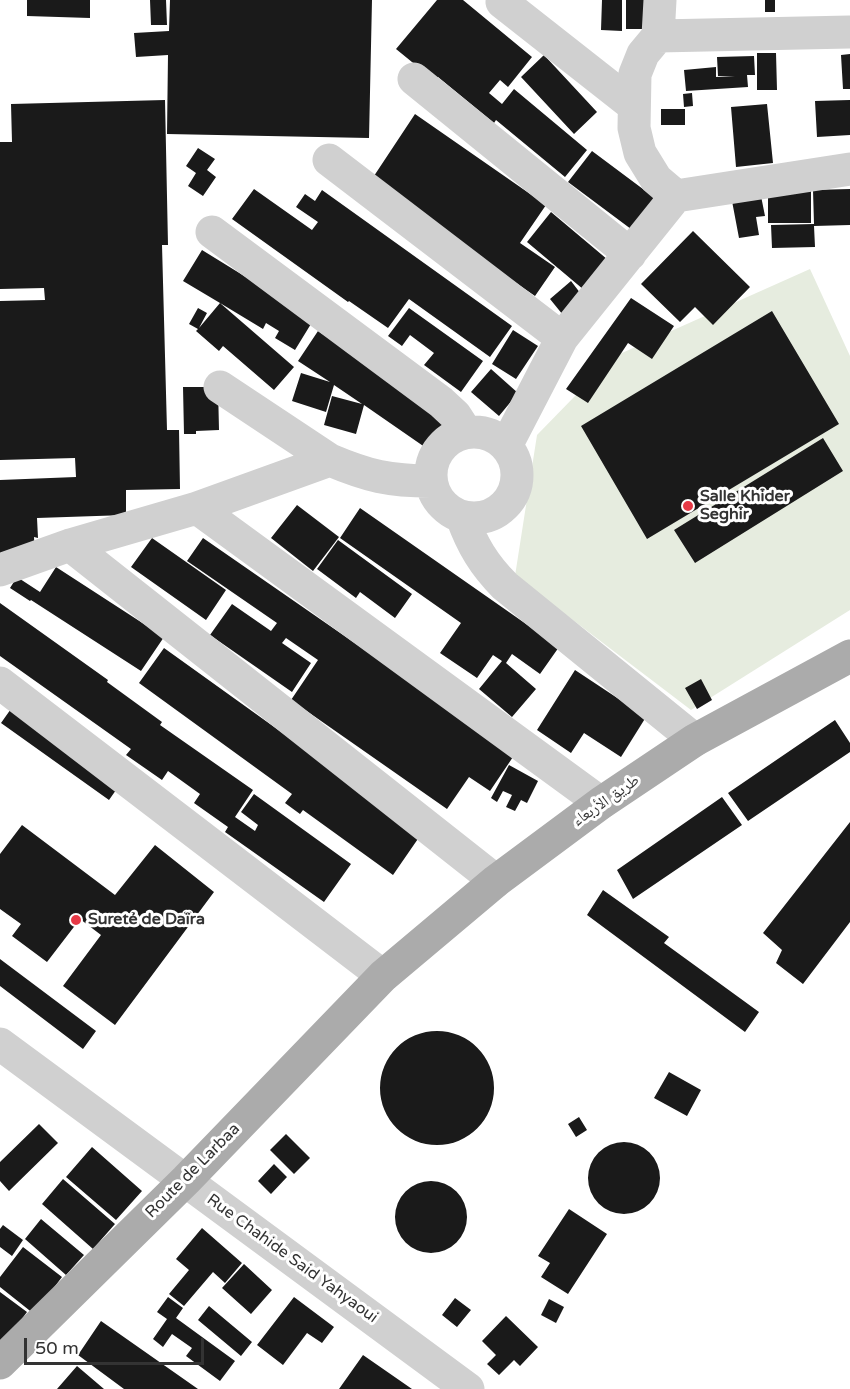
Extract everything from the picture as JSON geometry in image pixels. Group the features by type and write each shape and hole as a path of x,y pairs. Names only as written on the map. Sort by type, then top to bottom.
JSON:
{"main road":[{"name":"طريق الأربعاء","path":"383,976 496,881 601,803 694,741 850,656"},
{"name":"Route de Larbaa","path":"0,1363 186,1180 383,976"}],"street":[{"path":"660,0 657,36 643,54 635,74 634,128 640,153 656,179 676,196"},
{"path":"502,2 633,105"},
{"path":"657,36 850,32"},
{"path":"414,79 630,254"},
{"path":"329,160 562,338"},
{"path":"506,446 562,338 676,196 850,169"},
{"path":"212,232 441,402 455,415 466,432"},
{"path":"220,387 330,460 381,479 431,481"},
{"path":"466,432 488,434 506,446 514,458 517,471 516,485 511,498 502,509 490,516 476,519 462,517 447,510 436,497 431,481 432,464 439,449 451,438 466,432"},
{"path":"0,570 70,545 197,508 330,460"},
{"path":"197,508 601,803"},
{"path":"462,517 476,551 505,586 694,741"},
{"path":"70,545 496,881"},
{"path":"0,683 383,976"},
{"name":"Rue Chahide Said Yahyaoui","path":"0,1044 186,1180 460,1387"}],"shaded area":[{"name":"Salle Khider Seghir","path":"810,269 850,356 850,610 691,710 515,576 537,435 613,357"}],"building":[{"path":"27,0 90,0 90,18 27,16"},
{"path":"150,0 166,0 167,25 151,25"},
{"path":"170,0 372,0 369,138 167,134 168,55 136,57 134,33 169,31"},
{"path":"437,0 463,0 532,57 508,87 500,80 489,93 502,104 514,89 587,150 565,177 496,120 494,123 438,77 434,80 396,49"},
{"path":"602,0 622,0 622,31 601,30"},
{"path":"626,0 651,0 650,29 626,29"},
{"path":"765,0 775,0 775,12 765,12"},
{"path":"757,53 776,53 777,90 757,90"},
{"path":"850,54 850,89 843,89 841,55"},
{"path":"544,55 597,112 574,134 521,77"},
{"path":"754,56 755,75 747,75 748,87 686,91 684,70 716,67 716,77 735,76 718,76 717,57"},
{"path":"692,93 693,106 684,107 683,94"},
{"path":"165,100 168,245 162,245 167,430 179,430 180,489 126,490 126,515 37,518 38,538 34,537 35,555 0,556 0,480 76,477 75,458 0,460 0,301 45,300 44,288 0,289 0,142 12,142 11,104"},
{"path":"850,100 850,135 817,137 815,101"},
{"path":"767,104 773,163 736,167 731,107"},
{"path":"661,109 685,109 685,125 661,125"},
{"path":"415,114 546,205 520,243 555,267 535,296 370,182"},
{"path":"198,148 215,159 207,170 216,177 203,196 188,186 196,173 186,166"},
{"path":"592,151 663,204 639,235 568,182"},
{"path":"254,189 312,230 318,222 296,207 305,194 315,201 322,190 512,326 490,357 409,299 388,328 232,219"},
{"path":"850,189 850,225 814,226 815,247 772,248 771,225 814,224 813,190"},
{"path":"768,190 811,191 811,223 768,223"},
{"path":"761,196 765,216 756,217 759,235 739,238 732,201"},
{"path":"551,212 614,265 590,295 527,242"},
{"path":"693,231 750,287 713,325 695,307 680,322 641,284"},
{"path":"202,250 314,319 295,350 275,338 279,331 266,323 263,329 183,281"},
{"path":"571,281 584,298 563,315 550,299"},
{"path":"631,298 674,326 652,359 628,343 588,403 566,389"},
{"path":"220,303 294,367 274,390 223,346 219,351 196,331 198,329 189,324 198,308 207,313 199,328"},
{"path":"409,308 483,361 461,392 424,365 434,353 410,335 402,346 388,336"},
{"path":"772,311 839,424 647,539 581,426"},
{"path":"513,330 538,346 516,379 492,364"},
{"path":"318,331 450,419 429,450 364,405 356,434 324,425 332,396 362,404 334,385 326,412 292,401 301,373 330,382 298,361"},
{"path":"491,369 518,393 499,416 471,392"},
{"path":"183,387 218,387 219,430 184,434"},
{"path":"823,438 843,471 695,563 674,530"},
{"path":"297,505 339,537 313,571 271,538"},
{"path":"360,508 559,647 540,674 512,654 506,663 536,689 512,717 479,689 502,661 493,655 477,678 440,653 461,623 340,538"},
{"path":"152,538 226,590 206,620 131,567"},
{"path":"203,538 515,754 490,791 469,777 447,809 291,700 318,660 286,638 282,643 311,663 292,692 210,635 232,604 271,631 277,623 187,561"},
{"path":"338,540 412,594 395,618 360,592 356,598 317,569"},
{"path":"56,567 164,637 141,671 10,588 17,577 40,592"},
{"path":"0,603 108,680 107,682 162,722 160,725 253,790 235,817 255,831 258,825 241,812 254,794 351,864 324,902 225,832 228,827 194,803 200,794 168,771 162,780 126,755 131,749 0,656"},
{"path":"164,648 422,833 393,875 303,810 300,814 285,803 292,794 139,683"},
{"path":"575,670 646,717 621,757 584,733 571,753 537,730"},
{"path":"701,679 712,700 697,709 685,688"},
{"path":"13,706 121,783 109,800 1,723"},
{"path":"835,720 850,743 850,752 748,821 728,793"},
{"path":"509,765 538,781 527,803 521,800 515,811 506,807 512,795 503,791 497,802 491,798"},
{"path":"722,797 742,825 633,899 617,870"},
{"path":"850,822 850,922 803,984 776,963 782,950 763,933"},
{"path":"22,825 115,895 155,845 214,892 115,1025 63,986 101,935 80,919 47,962 12,936 21,924 0,909 0,854"},
{"path":"603,890 669,937 664,943 759,1012 745,1032 587,915"},
{"path":"0,959 96,1031 83,1049 0,986"},
{"path":"437,1031 459,1036 477,1048 489,1066 494,1088 489,1110 477,1128 459,1140 437,1145 415,1140 397,1128 385,1110 380,1088 385,1066 397,1048 415,1036"},
{"path":"669,1072 701,1090 687,1116 654,1098"},
{"path":"579,1117 587,1130 576,1137 568,1124"},
{"path":"39,1124 58,1143 9,1191 0,1181 0,1162"},
{"path":"286,1134 310,1158 294,1174 270,1150"},
{"path":"624,1142 644,1148 654,1158 660,1178 654,1198 644,1208 624,1214 604,1208 594,1198 588,1178 594,1158 604,1148"},
{"path":"92,1147 142,1191 116,1220 66,1177"},
{"path":"274,1164 287,1177 271,1194 258,1181"},
{"path":"63,1179 115,1224 93,1249 42,1204"},
{"path":"431,1181 451,1187 461,1197 467,1217 461,1237 451,1247 431,1253 411,1247 401,1237 395,1217 401,1197 411,1187"},
{"path":"569,1209 607,1234 568,1294 541,1277 550,1263 538,1256"},
{"path":"41,1219 84,1255 66,1275 25,1239"},
{"path":"3,1225 23,1240 12,1256 0,1247 0,1229"},
{"path":"202,1228 242,1263 225,1283 213,1272 184,1306 169,1294 189,1270 176,1259"},
{"path":"23,1247 62,1277 34,1314 0,1287 0,1277"},
{"path":"244,1264 272,1290 251,1314 222,1288"},
{"path":"0,1292 27,1312 4,1343 0,1340"},
{"path":"168,1297 183,1308 176,1318 235,1361 220,1381 186,1356 192,1348 172,1334 163,1347 153,1339 167,1319 157,1312"},
{"path":"294,1297 334,1327 322,1343 307,1333 283,1365 257,1345"},
{"path":"455,1298 471,1310 457,1327 442,1315"},
{"path":"549,1299 564,1307 556,1323 541,1315"},
{"path":"209,1306 252,1342 241,1356 198,1320"},
{"path":"506,1316 538,1347 520,1366 514,1360 499,1375 487,1364 496,1355 482,1341"},
{"path":"101,1321 198,1389 124,1389 78,1355"},
{"path":"363,1355 412,1389 339,1389"},
{"path":"77,1366 104,1389 57,1389"}],"place":[{"name":"Salle Khider Seghir","path":"688,506"},
{"name":"Sureté de Daïra","path":"76,920"}]}
